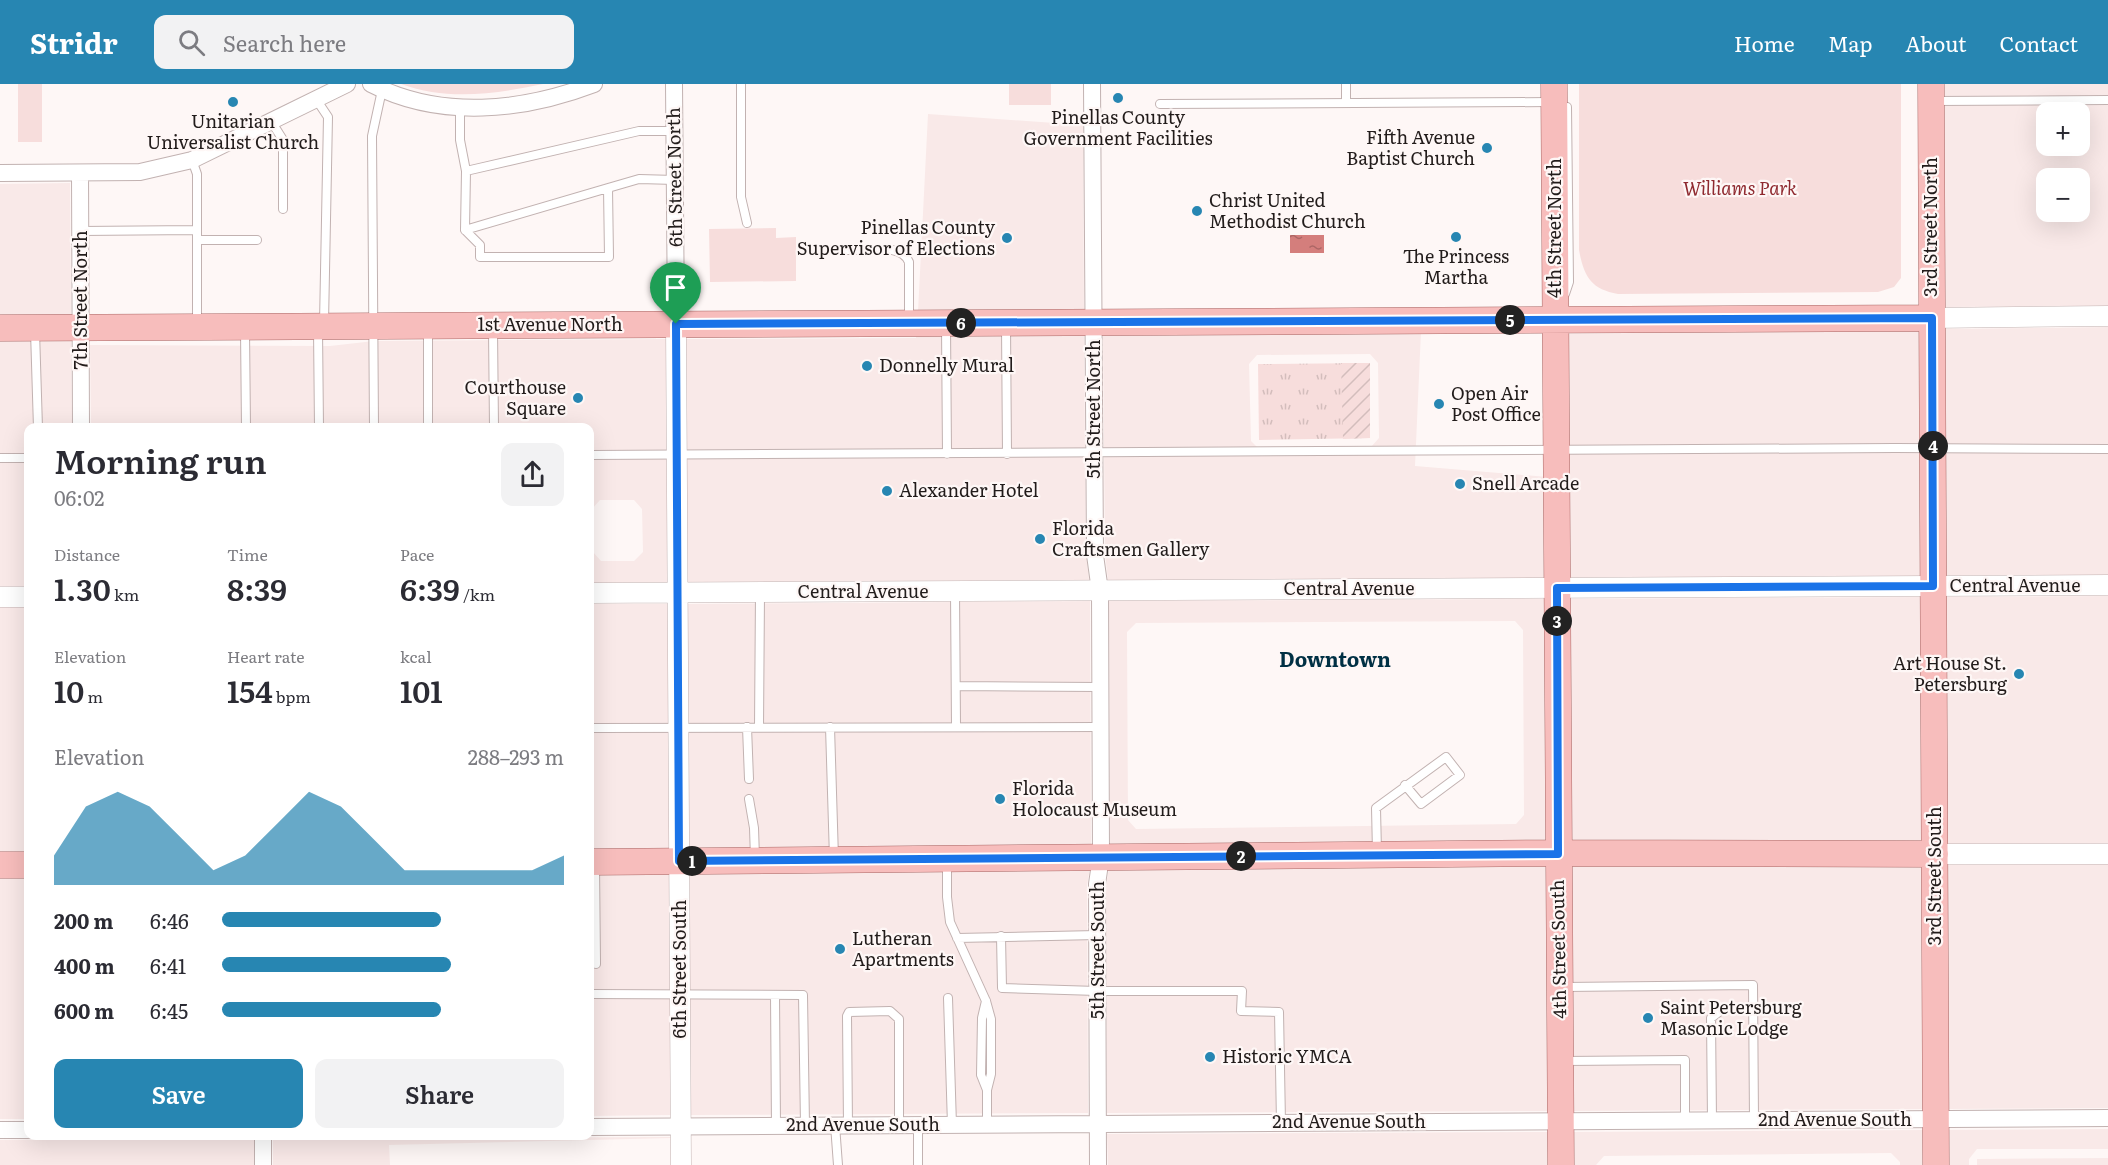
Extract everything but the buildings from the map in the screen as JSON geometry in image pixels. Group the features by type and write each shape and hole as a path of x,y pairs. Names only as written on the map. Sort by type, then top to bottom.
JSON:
{"main road":[{"name":"3rd Street North","path":"1931,92 1933,586"},
{"name":"4th Street North","path":"1557,588 1555,320 1558,94"},
{"name":"1st Avenue North","path":"0,328 1932,318"},
{"name":"3rd Street South","path":"1933,586 1936,1165"},
{"name":"4th Street South","path":"1557,588 1561,1165"},
{"path":"594,862 1377,855 1935,854"},
{"path":"0,865 24,865"}],"street":[{"path":"0,173 140,172 192,160 347,84"},
{"path":"377,87 422,104 498,107 533,103 566,95 594,84"},
{"name":"6th Street North","path":"674,84 678,593"},
{"name":"5th Street North","path":"1092,84 1095,555 1100,591"},
{"name":"7th Street North","path":"80,173 81,423"},
{"name":"1st Avenue North","path":"1932,318 2108,316"},
{"name":"Central Avenue","path":"594,593 2108,585"},
{"name":"5th Street South","path":"1098,1165 1097,884 1101,857 1100,591"},
{"name":"6th Street South","path":"678,593 681,1165"},
{"path":"0,597 24,597"},
{"path":"1935,854 2108,854"},
{"name":"2nd Avenue South","path":"594,1126 2108,1118"},
{"path":"0,1130 24,1130"},
{"path":"263,1140 263,1165"}],"lane":[{"path":"741,84 741,197 747,223"},
{"path":"1346,84 1346,102"},
{"path":"374,423 372,136 377,87"},
{"path":"1931,92 2108,100"},
{"path":"1160,104 1346,102 1558,94"},
{"path":"316,99 328,117 319,423"},
{"path":"460,107 460,140 466,171 465,230 480,245 480,257 609,256 608,188"},
{"path":"271,121 283,141 283,209"},
{"path":"466,171 639,131 675,131"},
{"path":"192,160 197,174 197,327"},
{"path":"465,230 639,179 675,180"},
{"path":"80,231 197,230"},
{"path":"197,240 256,240"},
{"path":"822,250 891,250 906,256 909,262 909,323"},
{"path":"1006,322 1007,454"},
{"path":"946,323 947,454"},
{"path":"493,325 494,423"},
{"path":"428,326 428,423"},
{"path":"245,327 246,423"},
{"path":"35,328 38,423"},
{"path":"594,455 2108,449"},
{"path":"0,458 24,458"},
{"path":"759,727 760,592"},
{"path":"956,592 956,726"},
{"path":"956,686 1100,687"},
{"path":"747,727 749,778"},
{"path":"830,727 834,859"},
{"path":"594,728 1100,727"},
{"path":"1377,855 1376,808 1405,785 1446,757 1460,775 1421,804 1405,785"},
{"path":"749,799 754,828 755,860"},
{"path":"947,858 946,897 950,922 986,1000 982,1018 981,1076 987,1090 987,1125"},
{"path":"594,913 596,964"},
{"path":"957,938 1097,935"},
{"path":"1001,936 1002,988 1097,991 1242,991 1241,1011 1279,1012 1281,1123"},
{"path":"1560,987 1753,985 1754,1120"},
{"path":"594,991 804,995 805,1125"},
{"path":"775,995 776,1125"},
{"path":"948,998 952,1125"},
{"path":"1712,1120 1711,1018 1723,1009 1753,1010"},
{"path":"838,1165 849,1012 890,1011 899,1018 899,1125"},
{"path":"1561,1061 1685,1060 1685,1120"},
{"path":"918,1125 918,1165"}],"shaded area":[{"path":"1940,84 2108,84 2108,306 1945,307 1940,173"},
{"path":"928,114 1083,125 1084,311 918,312"},
{"path":"70,183 71,317 0,317 0,184"},
{"path":"2108,327 2108,575 1943,575 1942,329"},
{"path":"1923,329 1924,576 1566,578 1565,334"},
{"path":"1421,331 1415,466 1547,477 1547,578 1108,580 1105,554 1103,336","holes":["1370,354 1378,363 1379,438 1371,447 1259,449 1251,441 1249,364 1257,355"]},
{"path":"1084,333 1086,555 1089,580 687,582 686,339 916,338 916,334"},
{"path":"71,338 72,423 24,423 24,586 0,586 0,339"},
{"path":"667,339 668,582 594,583 594,553 601,561 634,561 643,552 642,509 634,500 600,500 594,507 594,423 91,423 90,345 330,346 374,341"},
{"path":"2108,596 2108,843 1944,844 1943,597"},
{"path":"1924,597 1925,844 1568,843 1566,599"},
{"path":"1547,599 1549,843 1110,847 1109,601","holes":["1515,621 1523,630 1524,815 1516,824 1136,829 1128,820 1127,632 1136,623"]},
{"path":"1090,601 1091,847 688,851 687,604"},
{"path":"594,604 668,604 669,851 594,851"},
{"path":"0,607 24,607 24,854 0,854"},
{"path":"1549,864 1551,1111 1107,1113 1106,885 1109,868"},
{"path":"1568,864 1925,865 1927,1109 1570,1111"},
{"path":"2108,864 2108,1108 1946,1109 1944,865"},
{"path":"1090,868 1087,885 1088,1113 690,1115 689,872"},
{"path":"594,872 670,872 671,1115 594,1116"},
{"path":"0,876 24,876 24,1119 0,1119"},
{"path":"2108,1129 2108,1149 1977,1149 1969,1159 1969,1165 1946,1165 1946,1130"},
{"path":"1927,1130 1927,1165 1900,1165 1891,1153 1604,1156 1596,1165 1570,1165 1570,1132"},
{"path":"1551,1132 1551,1165 1108,1165 1107,1134"},
{"path":"594,1137 671,1137 671,1138 594,1140"},
{"path":"0,1140 254,1140 254,1165 0,1165"},
{"path":"273,1140 590,1140 389,1145 390,1165 273,1165"},
{"path":"2108,1158 2108,1165 1977,1165 1977,1159"}],"green space":[{"path":"18,84 42,84 42,142 18,142"},
{"path":"401,84 543,84 490,93 454,94 436,93"},
{"path":"1009,84 1051,84 1051,105 1009,105"},
{"name":"Williams Park","path":"1579,84 1901,84 1901,278 1894,287 1878,292 1618,294 1601,289 1586,274 1579,250"},
{"path":"776,228 776,238 796,237 796,281 710,282 709,229"},
{"path":"1341,363 1370,363 1370,438 1343,439"},
{"path":"1370,363 1370,438 1259,440 1258,364"}],"water":[{"path":"1290,235 1324,235 1324,253 1290,253"}],"place":[{"name":"Pinellas County Government Facilities","path":"1118,98"},
{"name":"Unitarian Universalist Church","path":"233,102"},
{"name":"Fifth Avenue Baptist Church","path":"1487,148"},
{"name":"Christ United Methodist Church","path":"1197,211"},
{"name":"The Princess Martha","path":"1456,237"},
{"name":"Pinellas County Supervisor of Elections","path":"1007,238"},
{"name":"Donnelly Mural","path":"867,366"},
{"name":"Courthouse Square","path":"578,398"},
{"name":"Open Air Post Office","path":"1439,404"},
{"name":"Snell Arcade","path":"1460,484"},
{"name":"Alexander Hotel","path":"887,491"},
{"name":"Florida Craftsmen Gallery","path":"1040,539"},
{"name":"Art House St. Petersburg","path":"2019,674"},
{"name":"Florida Holocaust Museum","path":"1000,799"},
{"name":"Lutheran Apartments","path":"840,949"},
{"name":"Saint Petersburg Masonic Lodge","path":"1648,1018"},
{"name":"Historic YMCA","path":"1210,1057"}],"district":[{"name":"Downtown","path":"1335,660"}],"route":[{"path":"1932,318 1933,586 1557,588 1558,854 679,861 676,324 1932,318"}]}
